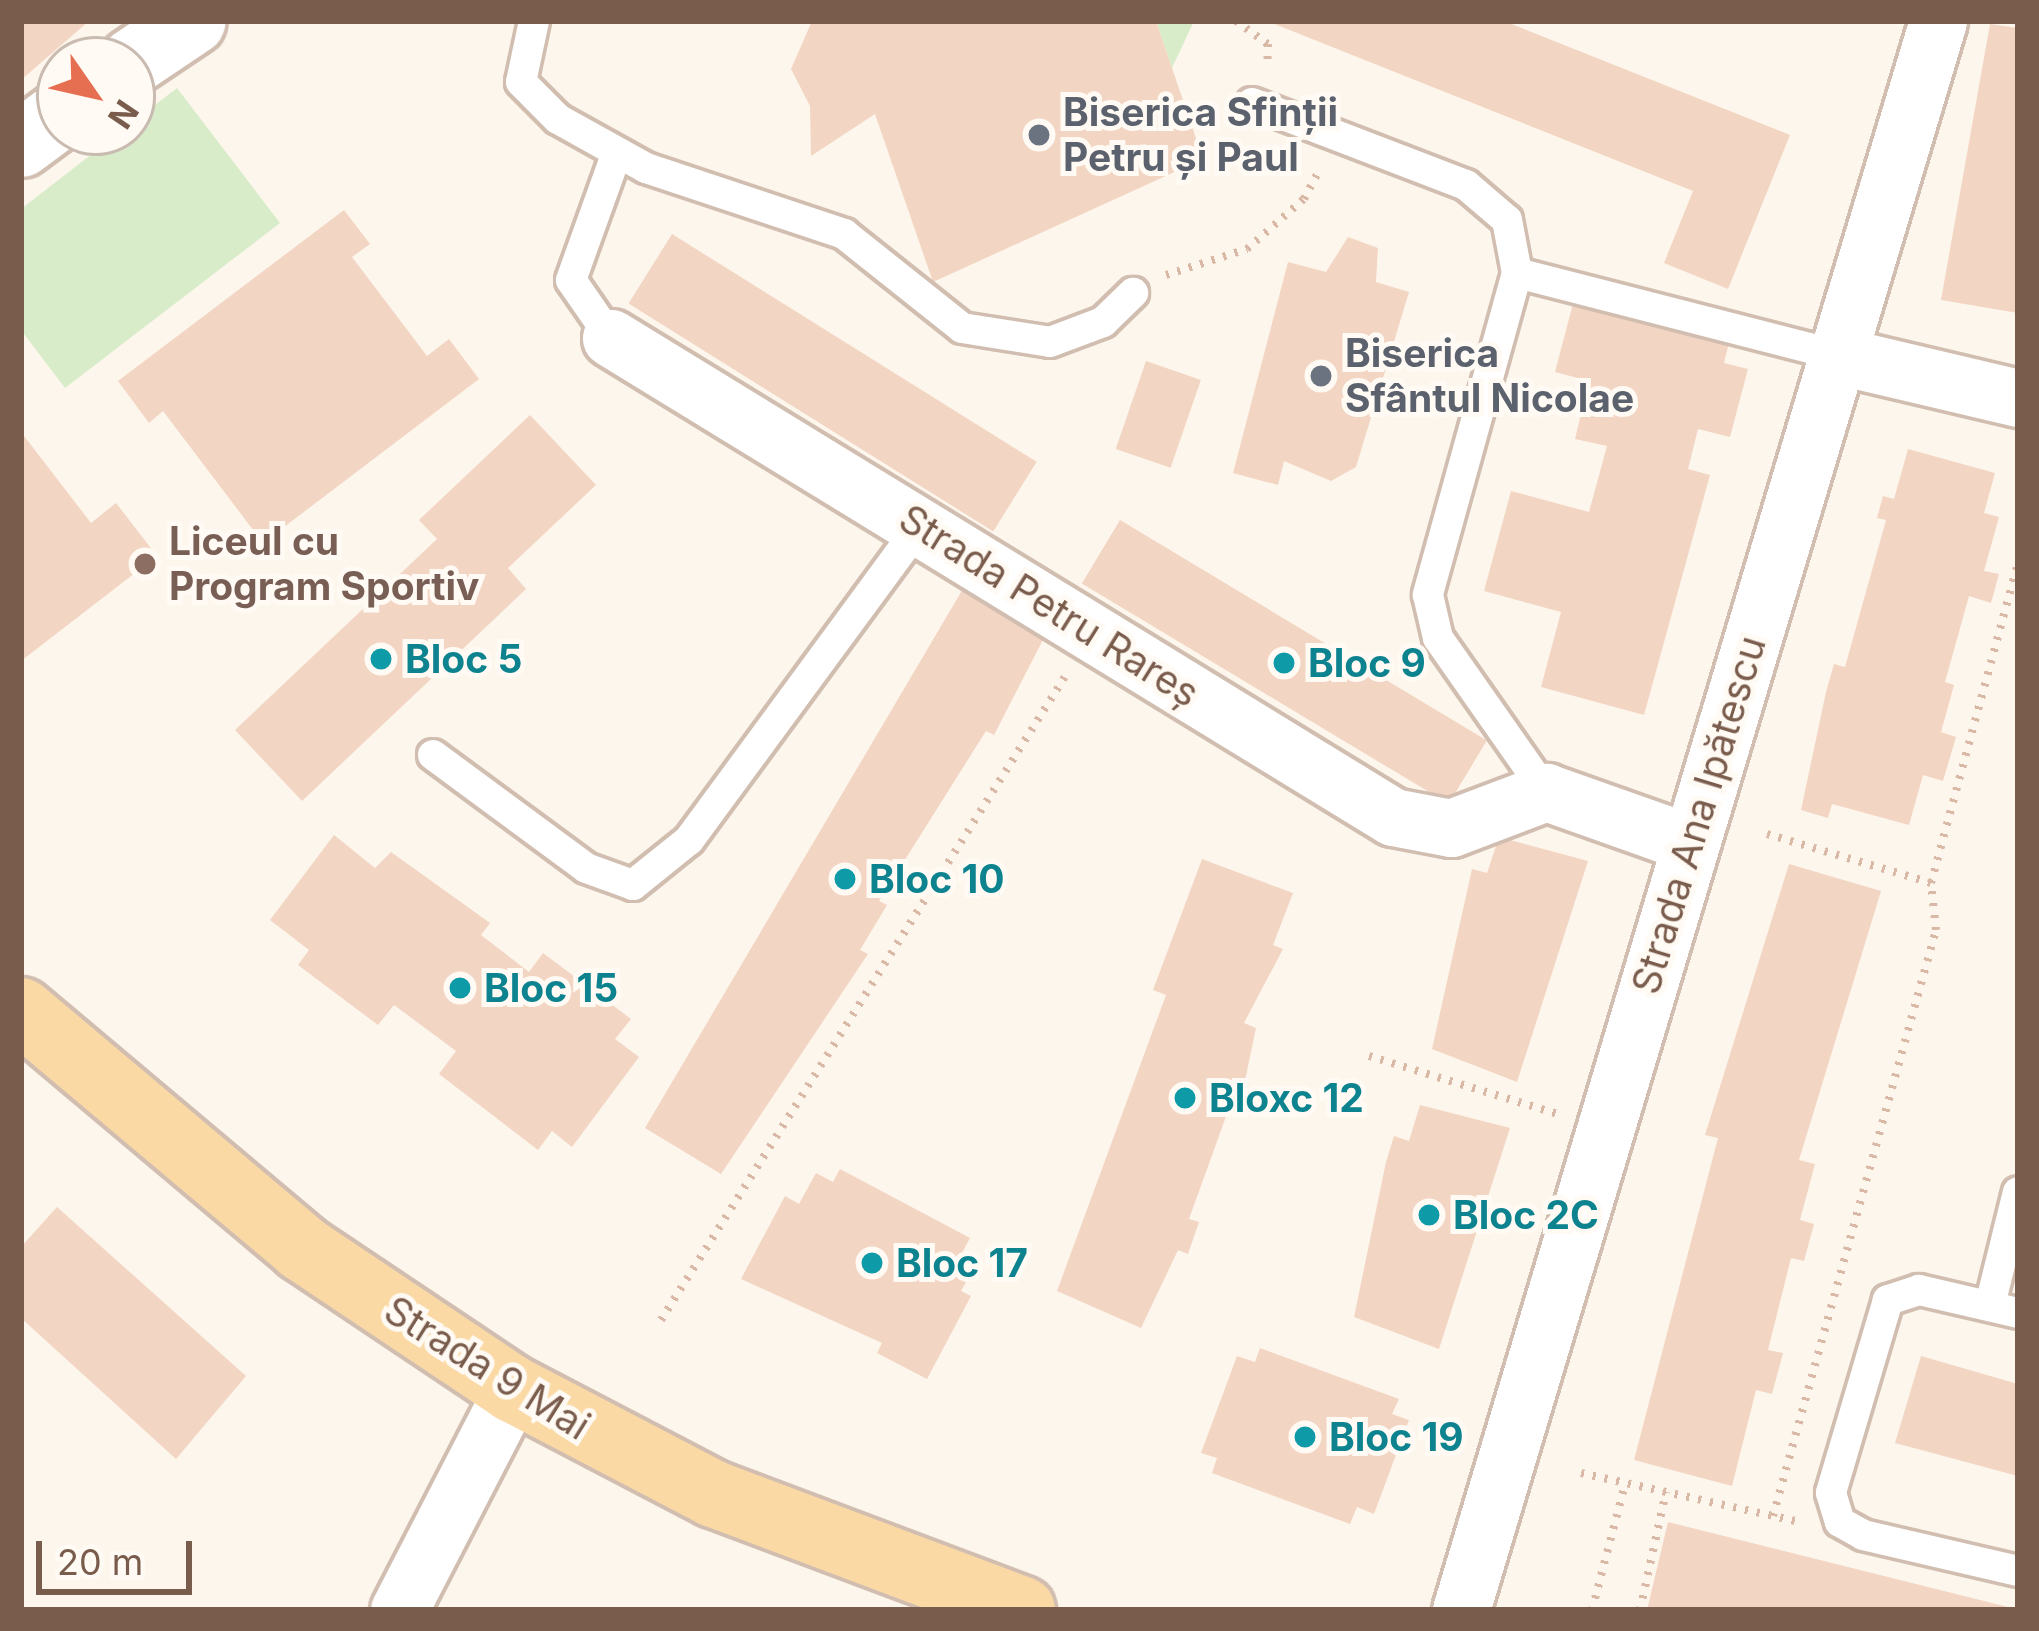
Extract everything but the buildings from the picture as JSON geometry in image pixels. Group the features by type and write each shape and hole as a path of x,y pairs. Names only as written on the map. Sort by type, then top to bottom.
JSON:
{"main road":[{"name":"Strada 9 Mai","path":"21,1011 302,1248 513,1389 714,1494 1022,1610"}],"street":[{"path":"156,46 193,21"},
{"name":"Strada Ana Ipătescu","path":"1461,1610 1938,21"},
{"name":"Strada Petru Rareș","path":"611,338 1408,823 1451,828 1546,792"},
{"path":"1836,355 2018,398"},
{"path":"1546,792 1690,843"},
{"path":"399,1610 513,1389"}],"lane":[{"path":"534,21 521,82 616,155 723,188 844,234 921,302 1010,344 1103,322 1133,293"},
{"path":"1252,103 1487,198 1507,220 1517,273 1428,595 1438,638 1546,792"},
{"name":"Strada Petru Rareș","path":"611,338 571,280 616,155"},
{"path":"1517,273 1836,355"},
{"path":"433,755 586,868 612,882 647,878 689,840 919,526"},
{"path":"2018,1192 2004,1309 1919,1290 1888,1300 1831,1504 1863,1535 2018,1571"}],"path":[{"path":"1133,293 1276,229 1304,199 1332,134"},
{"path":"1773,1516 1936,930 1931,883 2018,563"},
{"path":"661,1320 1092,633"},
{"path":"1767,834 1931,883"},
{"path":"1369,1056 1584,1122"},
{"path":"1581,1473 1724,1505"},
{"path":"1592,1610 1625,1483"},
{"path":"1640,1610 1666,1492"}],"green space":[{"path":"1156,21 1194,21 1172,68"},
{"path":"177,88 280,223 65,388 21,330 21,209 89,156 156,156 156,104"}],"place":[{"name":"Biserica Sfinții Petru și Paul","path":"1039,135"},
{"name":"Biserica Sfântul Nicolae","path":"1321,376"},
{"name":"Liceul cu Program Sportiv","path":"145,564"},
{"name":"Bloc 5","path":"381,659"},
{"name":"Bloc 9","path":"1284,663"},
{"name":"Bloc 10","path":"845,879"},
{"name":"Bloc 15","path":"460,988"},
{"name":"Bloxc 12","path":"1185,1098"},
{"name":"Bloc 2C","path":"1429,1215"},
{"name":"Bloc 17","path":"872,1263"},
{"name":"Bloc 19","path":"1305,1437"}]}
